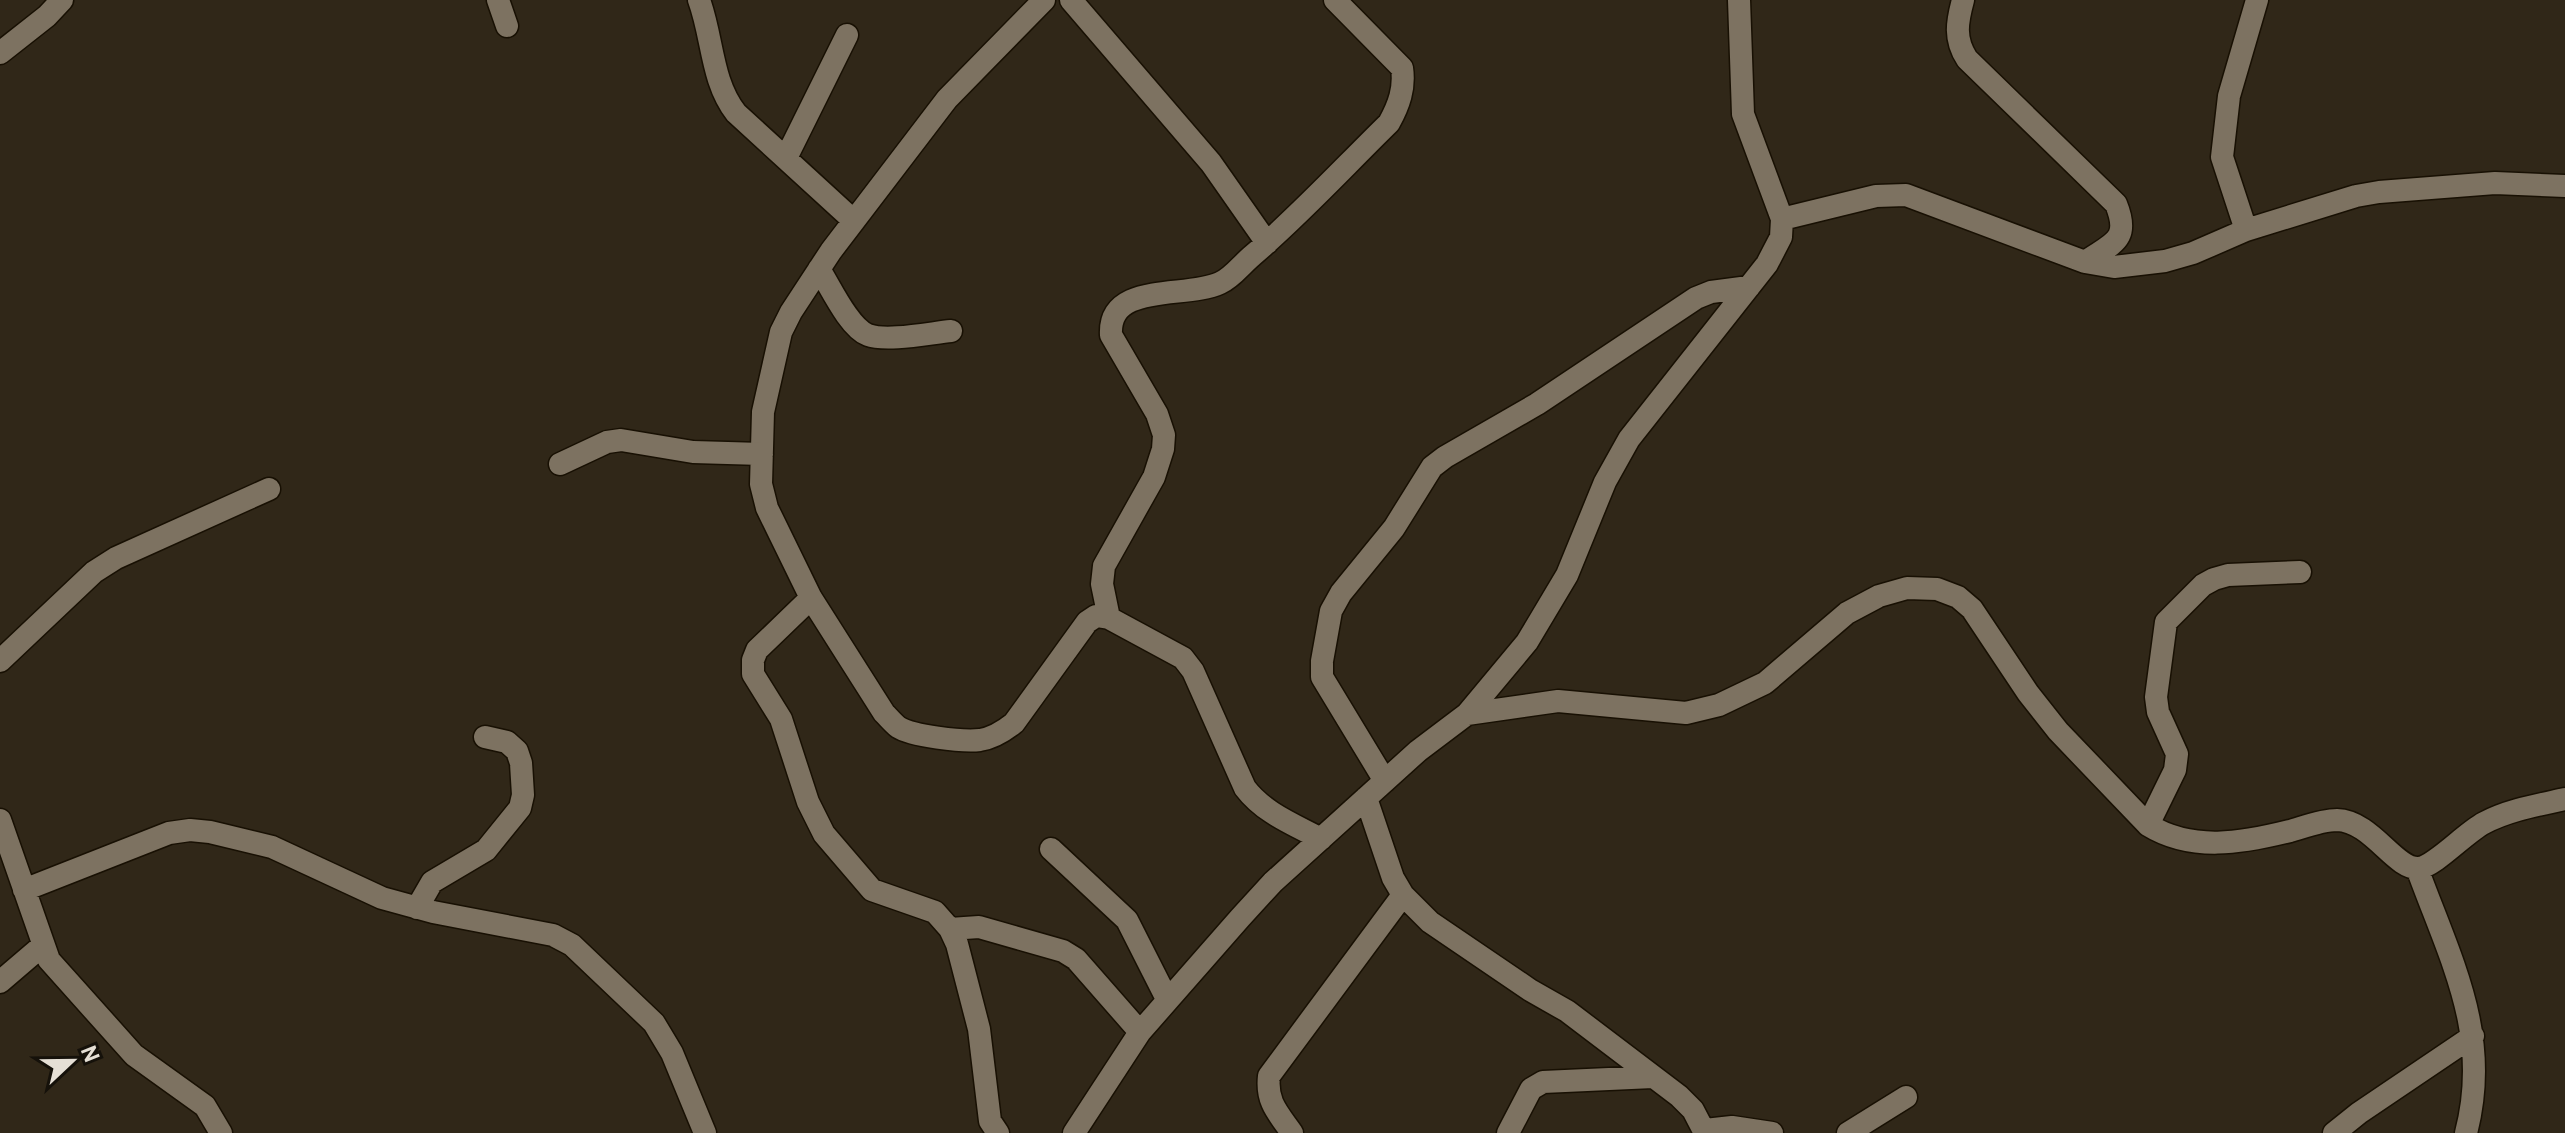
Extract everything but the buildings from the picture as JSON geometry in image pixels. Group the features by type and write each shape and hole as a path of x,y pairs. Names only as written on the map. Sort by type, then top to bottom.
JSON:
{"street":[{"path":"0,53 47,16 62,0"},
{"path":"498,0 507,26"},
{"path":"699,0 708,23 720,88 726,100 736,113 854,221"},
{"path":"1044,0 960,83 854,221 791,312 781,332 763,412 761,484 767,508 811,598 884,713 897,726 911,732 956,739 981,740 1000,734 1014,723 1087,622 1096,616 1109,618 1183,658 1193,671 1251,795 1271,813 1321,839"},
{"path":"1071,0 1211,163 1267,243"},
{"path":"1109,618 1102,584 1104,566 1154,477 1164,435 1157,414 1111,335 1110,321 1118,307 1136,297 1209,288 1224,281 1389,123 1399,105 1402,68 1335,0"},
{"path":"1074,1133 1140,1032 1273,882 1418,751 1467,714 1527,642 1567,575 1605,482 1629,439 1767,264 1781,237 1782,219 1743,114 1739,0"},
{"path":"1963,0 1957,35 1967,59 2116,204 2123,220 2123,231 2117,239 2085,262"},
{"path":"2246,230 2222,157 2229,96 2257,0"},
{"path":"786,158 847,35"},
{"path":"1782,219 1876,196 1906,195 2085,262 2114,267 2165,261 2193,253 2246,230 2356,196 2495,183 2565,186"},
{"path":"819,269 853,324 866,334 879,337 951,331"},
{"path":"1385,781 1330,693 1322,677 1322,661 1331,611 1341,593 1394,528 1432,467 1537,404 1696,298 1711,292 1749,287"},
{"path":"560,464 607,442 621,440 693,452 762,454"},
{"path":"0,661 94,572 116,558 269,489"},
{"path":"2148,825 2175,770 2177,754 2158,712 2156,697 2166,622 2203,585 2214,579 2228,575 2300,572"},
{"path":"1467,714 1558,701 1686,713 1719,705 1765,683 1847,613 1879,596 1907,588 1937,589 1958,597 1972,609 2028,693 2058,731 2148,825 2164,835 2185,841 2254,840 2336,820 2356,824 2406,865 2417,868 2432,864 2460,838 2485,823 2528,807 2565,799"},
{"path":"811,598 757,650 753,674 781,719 808,802 824,834 872,890 935,912 950,929 957,944 979,1029 990,1121 998,1133"},
{"path":"417,908 432,882 486,850 520,808 523,795 517,751 507,742 485,737"},
{"path":"1366,798 1386,861 1403,895 1430,922 1530,990 1567,1011 1693,1110 1705,1132 1732,1127 1772,1133"},
{"path":"0,820 49,960 134,1055 205,1106 221,1133"},
{"path":"24,890 169,833 190,830 272,847 355,887 417,908 553,935 572,945 654,1023 672,1053 705,1133"},
{"path":"1051,849 1127,920 1167,999"},
{"path":"2417,868 2463,993 2473,1036 2474,1078 2466,1133"},
{"path":"1292,1133 1272,1106 1267,1091 1269,1076 1403,895"},
{"path":"950,929 979,927 1063,951 1076,959 1140,1032"},
{"path":"0,982 42,946"},
{"path":"2334,1133 2473,1036"},
{"path":"1508,1133 1531,1089 1543,1082 1653,1077"},
{"path":"1848,1133 1906,1097"}]}
